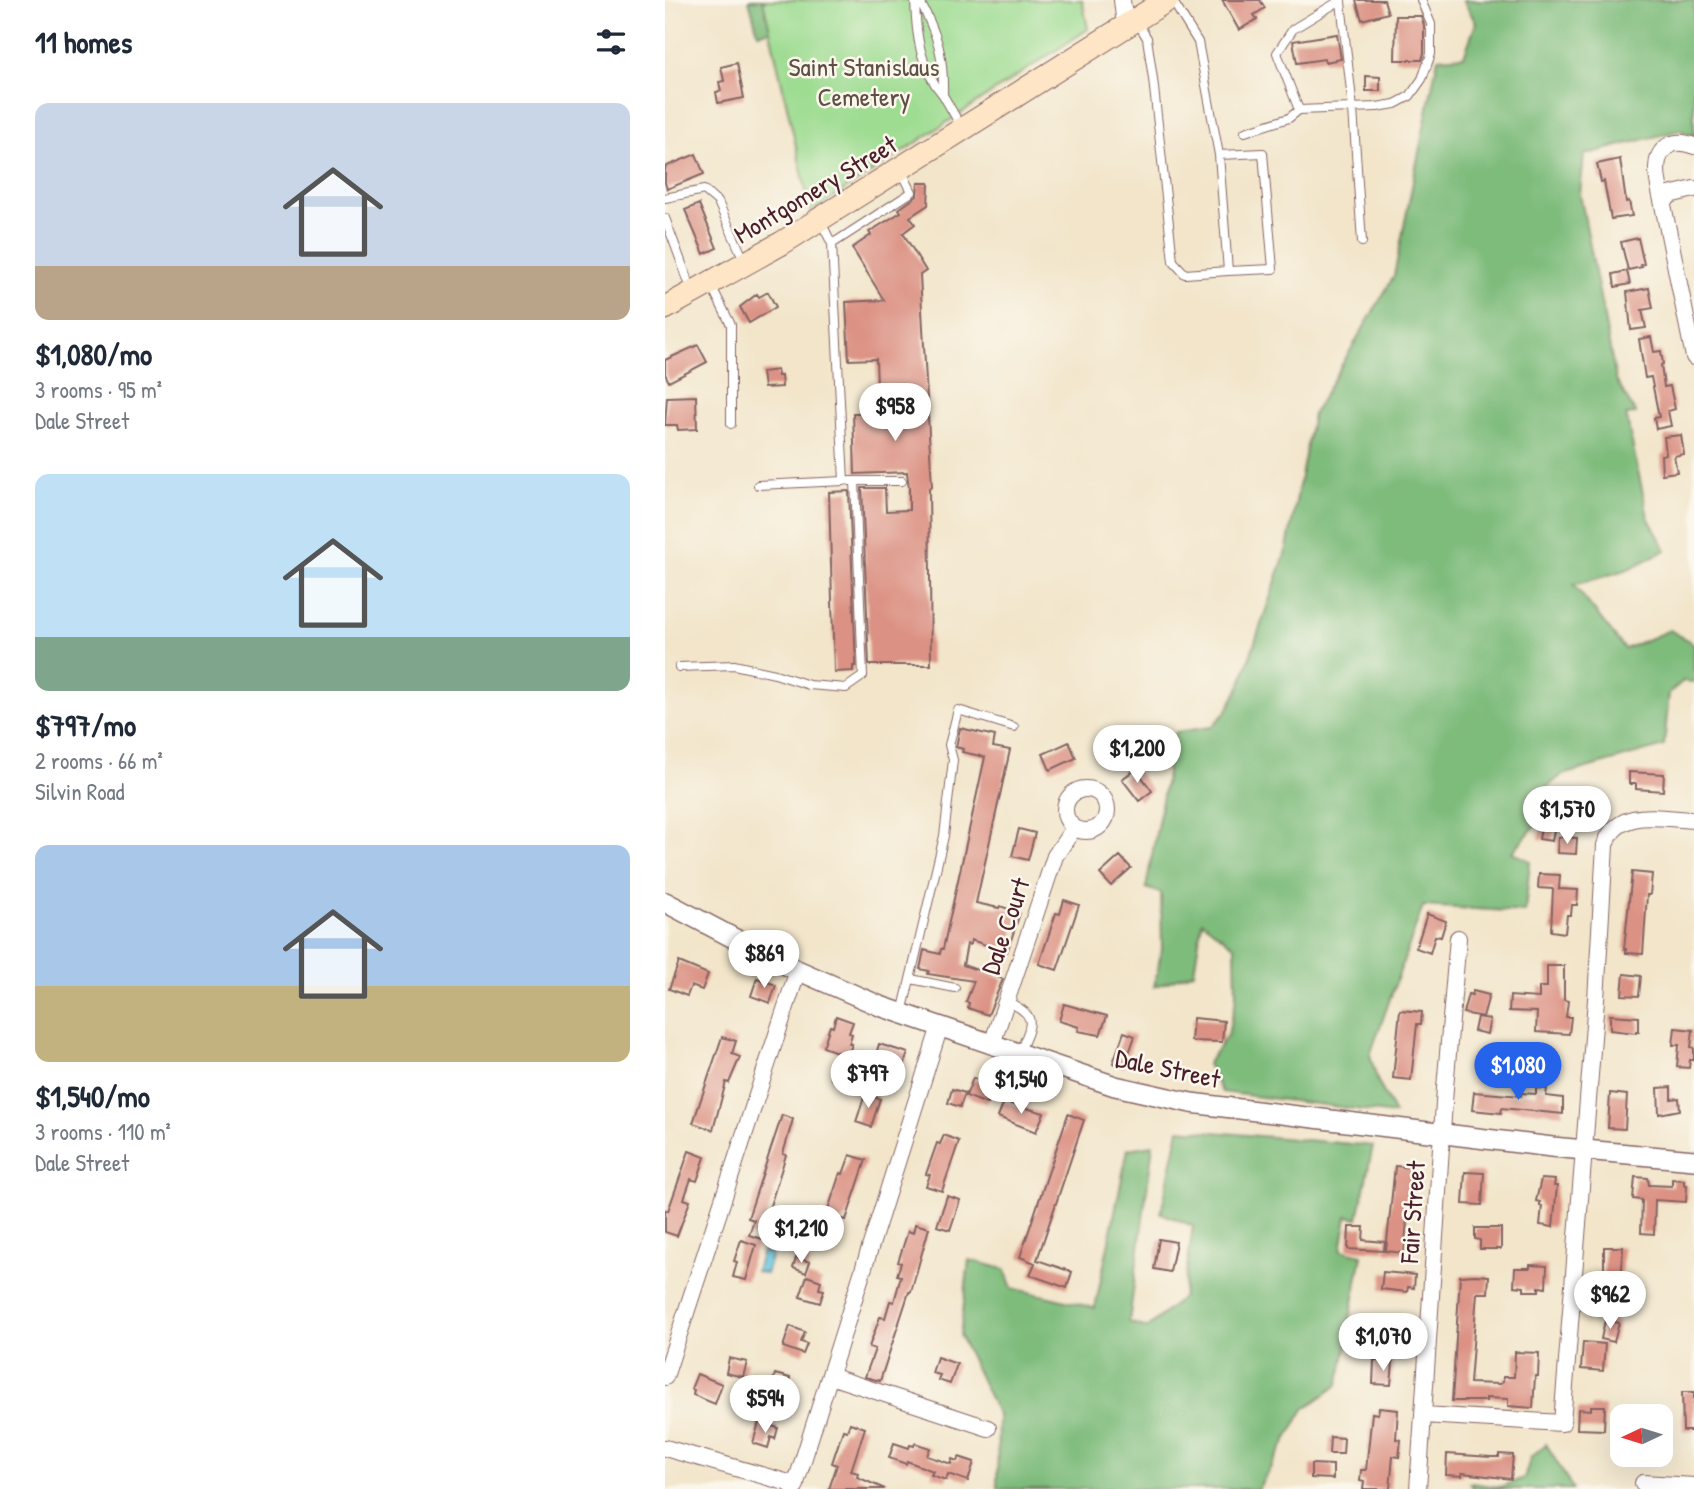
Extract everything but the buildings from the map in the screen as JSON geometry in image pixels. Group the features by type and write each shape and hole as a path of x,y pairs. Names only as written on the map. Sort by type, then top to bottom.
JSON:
{"main road":[{"name":"Montgomery Street","path":"665,308 820,220 1170,0"}],"street":[{"path":"1122,0 1130,23"},
{"path":"1694,146 1685,142 1676,143 1663,151 1656,166 1694,357"},
{"path":"1663,205 1669,195 1694,189"},
{"path":"1423,1415 1562,1423 1596,1000 1603,863 1608,836 1617,825 1633,819 1694,820"},
{"name":"Dale Court","path":"992,1044 1055,856 1074,828"},
{"name":"Dale Street","path":"665,902 798,970 902,1013 1115,1086 1191,1103 1584,1150 1694,1160"},
{"name":"Fair Street","path":"1418,1489 1458,938"},
{"path":"665,1377 798,970"},
{"path":"665,1448 795,1487 940,1026"},
{"path":"830,1376 988,1428"},
{"path":"1643,1483 1694,1486"}],"lane":[{"path":"917,0 916,31 929,79 943,95 964,131"},
{"path":"917,0 934,27 944,66 943,95"},
{"path":"1170,0 1198,41 1219,155 1227,271"},
{"path":"1245,132 1289,118 1299,110 1353,109 1395,104 1410,96 1422,79 1431,54 1431,24 1421,0"},
{"path":"1299,110 1277,53 1293,29 1341,1 1353,109 1362,242"},
{"path":"1130,23 1147,38 1173,261 1185,274 1273,269 1263,153 1219,155"},
{"path":"832,244 912,192 901,170"},
{"path":"665,198 704,190 718,202 745,263"},
{"path":"665,218 701,288 731,325 731,424"},
{"path":"820,220 832,244 844,481"},
{"path":"679,667 734,665 809,685 846,688 863,676 855,481"},
{"path":"758,485 902,481"},
{"path":"902,1013 944,836 953,760 949,745 958,710 1014,727"},
{"path":"911,979 955,988"},
{"path":"1006,1001 1025,1009 1029,1018 1029,1029 1019,1054"}],"green space":[{"path":"749,0 763,0 770,31 758,33"},
{"name":"Saint Stanislaus Cemetery","path":"763,0 1082,0 1088,29 811,212"},
{"path":"1463,0 1694,0 1694,137 1680,130 1584,155 1580,194 1616,380 1636,414 1626,415 1648,517 1666,550 1626,570 1574,585 1625,649 1670,630 1694,644 1694,682 1683,681 1669,693 1664,746 1562,775 1540,793 1535,826 1512,852 1530,861 1525,912 1423,906 1370,1055 1378,1082 1395,1114 1222,1092 1207,1064 1228,1034 1236,999 1235,947 1202,921 1194,972 1154,987 1162,948 1161,893 1146,888 1167,773 1164,752 1176,732 1211,727 1226,712 1240,686 1287,548 1313,414 1394,276 1438,58 1464,56 1476,23"},
{"path":"1179,1129 1373,1146 1358,1218 1347,1216 1341,1250 1362,1255 1350,1319 1421,1323 1421,1339 1349,1336 1338,1385 1304,1409 1258,1489 997,1489 998,1415 960,1336 969,1260 1005,1269 1012,1288 1095,1308 1128,1149 1153,1145 1129,1322 1147,1328 1183,1297 1193,1226 1161,1213"},
{"path":"1546,1444 1573,1489 1474,1489 1470,1483 1500,1487 1524,1478 1531,1457"}],"water":[{"path":"762,1251 772,1254 766,1274 756,1271"}]}
